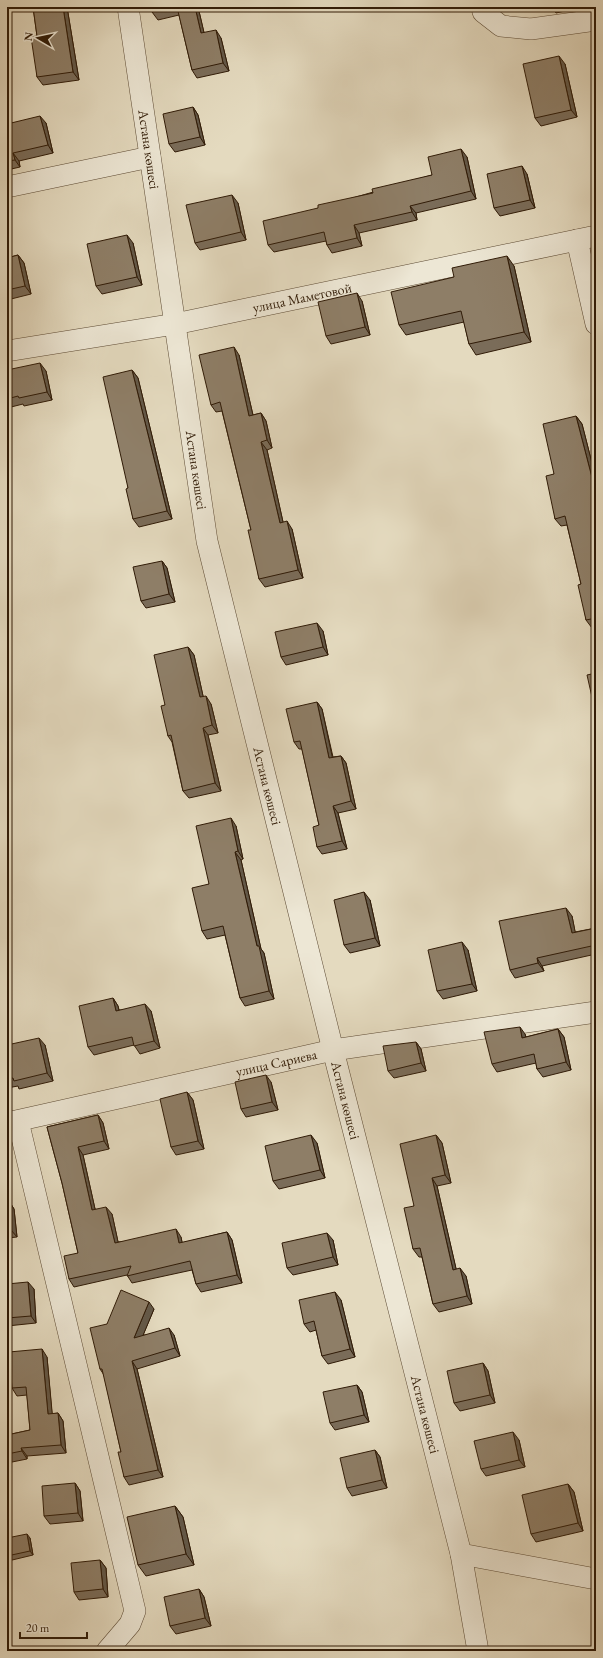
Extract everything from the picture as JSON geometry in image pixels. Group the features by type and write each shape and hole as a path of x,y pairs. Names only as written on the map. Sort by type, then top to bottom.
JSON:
{"street":[{"name":"Астана көшесі","path":"128,7 207,541 333,1050 461,1554 478,1651"},
{"path":"482,7 483,12 502,26 531,28 596,20"},
{"path":"7,187 150,157"},
{"path":"586,238 596,324"},
{"name":"улица Маметовой","path":"7,351 175,324 586,238"},
{"name":"улица Сариева","path":"12,1122 333,1050 596,1012"},
{"path":"12,1122 135,1611 130,1624 107,1651"},
{"path":"461,1554 596,1579"}],"building":[{"path":"33,7 63,7 73,72 37,77 31,37 37,36"},
{"path":"151,7 176,7 152,12"},
{"path":"177,7 195,7 201,33 216,30 223,63 192,70"},
{"path":"559,56 571,110 535,118 523,64"},
{"path":"193,107 200,137 169,144 163,114"},
{"path":"40,116 48,145 13,153 15,160 7,161 7,124"},
{"path":"461,149 471,191 410,206 412,212 354,225 357,238 327,245 324,232 268,245 263,221 318,208 318,205 373,193 372,189 432,175 428,157"},
{"path":"522,166 530,200 494,208 487,174"},
{"path":"232,195 241,232 195,243 186,205"},
{"path":"127,235 137,277 96,286 87,244"},
{"path":"18,255 25,286 7,290 7,258"},
{"path":"507,256 524,332 469,344 461,311 399,325 391,292 454,277 452,268"},
{"path":"357,293 365,327 326,336 318,302"},
{"path":"234,347 249,416 261,413 267,440 261,442 280,523 287,521 298,570 259,579 248,530 251,530 220,402 211,405 199,355"},
{"path":"40,363 47,392 7,399 7,370"},
{"path":"132,370 167,511 133,519 126,489 128,488 103,377"},
{"path":"576,416 596,493 596,509 592,510 596,528 596,618 586,620 578,585 581,584 565,516 555,519 546,476 554,474 543,424"},
{"path":"162,561 169,594 141,601 133,567"},
{"path":"317,623 323,647 281,657 275,632"},
{"path":"188,647 200,697 206,696 212,725 203,728 215,783 183,791 171,735 168,736 161,706 165,705 154,655"},
{"path":"596,673 596,705 594,706 587,675"},
{"path":"317,702 329,758 341,756 351,801 333,806 342,841 317,847 313,827 319,825 300,741 294,742 286,709"},
{"path":"231,818 238,851 235,852 269,991 240,998 223,926 202,931 192,888 209,884 196,826"},
{"path":"364,892 375,938 344,945 334,900"},
{"path":"566,908 572,933 596,928 596,945 537,958 538,963 510,970 499,921"},
{"path":"462,942 472,984 437,991 428,950"},
{"path":"113,998 116,1011 145,1004 154,1041 134,1046 132,1037 88,1047 79,1006"},
{"path":"593,1025 596,1025 596,1041"},
{"path":"520,1027 522,1038 558,1029 566,1062 537,1069 534,1054 492,1064 484,1032"},
{"path":"39,1038 47,1073 14,1081 13,1078 7,1079 7,1045"},
{"path":"416,1042 421,1063 388,1071 383,1046"},
{"path":"266,1075 272,1102 241,1109 235,1082"},
{"path":"187,1092 198,1141 171,1147 160,1099"},
{"path":"98,1115 104,1141 78,1147 92,1210 106,1207 115,1243 176,1229 179,1243 227,1232 237,1275 196,1284 190,1261 127,1276 131,1266 69,1279 64,1256 78,1253 47,1127"},
{"path":"311,1135 320,1170 273,1181 265,1146"},
{"path":"436,1135 445,1175 432,1178 453,1270 460,1268 467,1296 433,1304 420,1248 413,1249 404,1208 414,1206 400,1144"},
{"path":"7,1201 9,1201 11,1230 7,1230"},
{"path":"327,1233 333,1257 287,1268 282,1243"},
{"path":"28,1282 31,1316 7,1318 7,1284"},
{"path":"121,1290 149,1302 134,1338 169,1328 175,1348 132,1361 158,1470 124,1477 118,1452 121,1452 102,1369 100,1369 90,1328 107,1324"},
{"path":"335,1292 350,1349 322,1356 314,1321 304,1324 299,1300"},
{"path":"42,1349 48,1414 58,1413 61,1445 21,1448 22,1451 7,1454 7,1435 30,1430 26,1387 12,1388 9,1352"},
{"path":"483,1363 490,1395 454,1403 447,1371"},
{"path":"357,1385 364,1415 330,1423 323,1392"},
{"path":"513,1432 519,1460 481,1469 474,1441"},
{"path":"375,1450 382,1480 347,1488 340,1458"},
{"path":"75,1483 78,1513 44,1516 42,1486"},
{"path":"568,1484 578,1523 531,1534 522,1495"},
{"path":"175,1506 186,1554 138,1565 127,1517"},
{"path":"27,1534 30,1551 7,1556 7,1538"},
{"path":"100,1560 103,1589 74,1592 71,1563"},
{"path":"199,1589 205,1618 170,1626 164,1597"}]}
